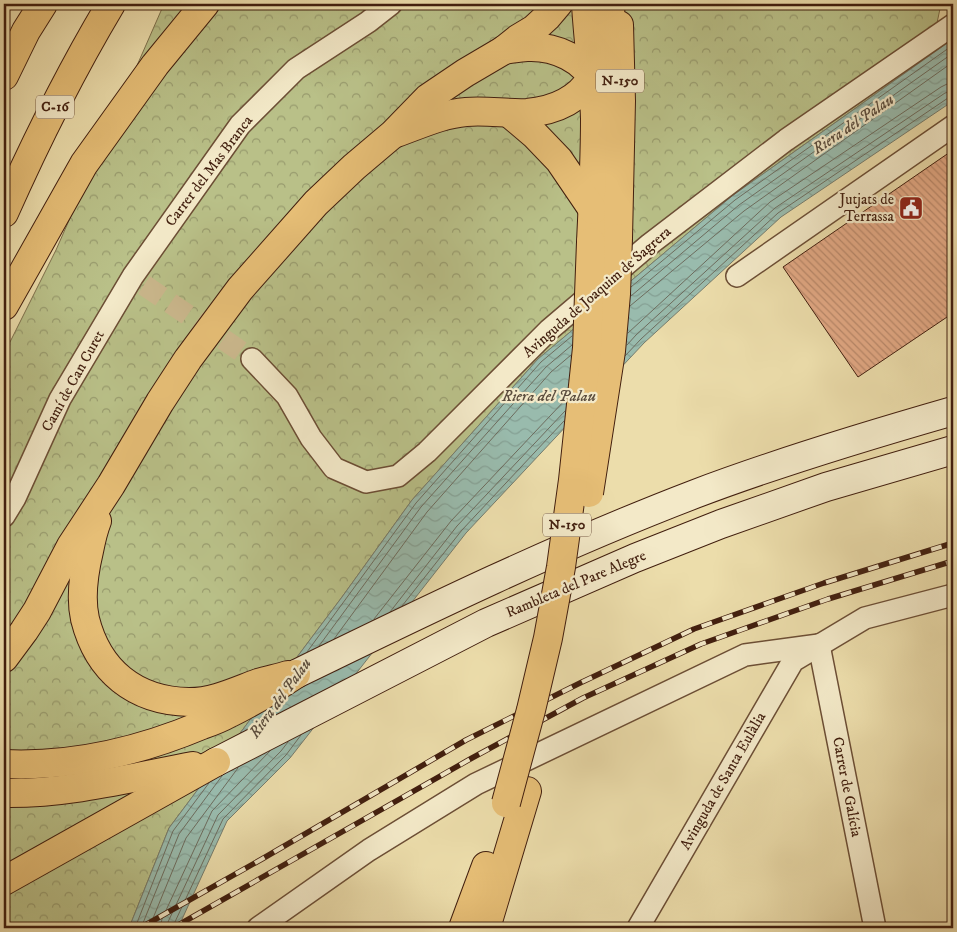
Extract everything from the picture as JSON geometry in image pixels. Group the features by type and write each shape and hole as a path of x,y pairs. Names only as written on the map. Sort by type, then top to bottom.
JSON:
{"main road":[{"path":"4,76 26,31 43,4"},
{"name":"C-16","path":"4,213 25,165 83,51 111,4"},
{"path":"4,306 84,164 155,65 205,4"},
{"path":"4,658 37,611 72,546 183,366 240,289 316,203 393,134 428,98 504,50 540,23 558,4"},
{"name":"N-150","path":"487,921 516,797 561,566 586,365 595,120 586,4"},
{"path":"393,134 449,115 466,112 529,112 551,108 572,99 582,91 593,77 599,64 611,4"},
{"name":"N-150","path":"463,928 543,729 563,642 595,458 611,351 616,294 621,101 618,4"},
{"path":"504,50 528,47 547,48 568,55 578,62 593,77 605,104 620,158"},
{"path":"509,113 535,134 559,160 592,210"},
{"path":"4,764 20,765 94,758 182,734 229,714 264,695 296,674 391,628 542,558 694,494 809,454 953,411"},
{"name":"Rambleta del Pare Alegre","path":"216,762 486,623 635,558 721,524 826,487 953,450"},
{"path":"111,485 94,528 86,562 83,594 85,618 92,641 102,660 112,671 125,683 149,695 189,702 225,696 260,682 296,674"},
{"path":"4,793 68,789 127,780 216,762"},
{"path":"4,881 216,762"}],"street":[{"name":"Carrer del Mas Branca","path":"138,280 240,125 296,69 368,22 391,4"},
{"name":"Avinguda de Joaquim de Sagrera","path":"252,359 287,396 311,438 334,468 366,482 398,476 427,452 549,330 650,244 786,140 953,25"},
{"path":"737,276 953,126"},
{"name":"Camí de Can Curet","path":"4,516 15,498 60,399 138,280"},
{"name":"Avinguda de Santa Eulàlia","path":"638,928 793,661 865,618 953,595"},
{"path":"258,928 369,850 476,784 745,656 820,646"},
{"name":"Carrer de Galícia","path":"820,646 875,928"}],"green space":[{"path":"164,4 941,4 937,23 940,48 732,196 538,359 412,500 169,828 129,928 4,928 4,354 56,250"}],"water":[{"name":"Riera del Palau","path":"953,39 953,101 781,217 644,343 466,533 290,758 227,821 178,928 129,928 169,828 412,500 538,359 732,196"}],"building":[{"name":"Jutjats de Terrassa","path":"953,150 953,313 858,377 783,267"}],"tunnel":[{"path":"144,285 252,359"}],"railway":[{"path":"140,928 466,740 694,629 824,583 953,543"},
{"path":"173,928 472,758 583,698 701,644 828,599 953,561"}],"place":[{"name":"Jutjats de Terrassa","path":"911,208"}]}
